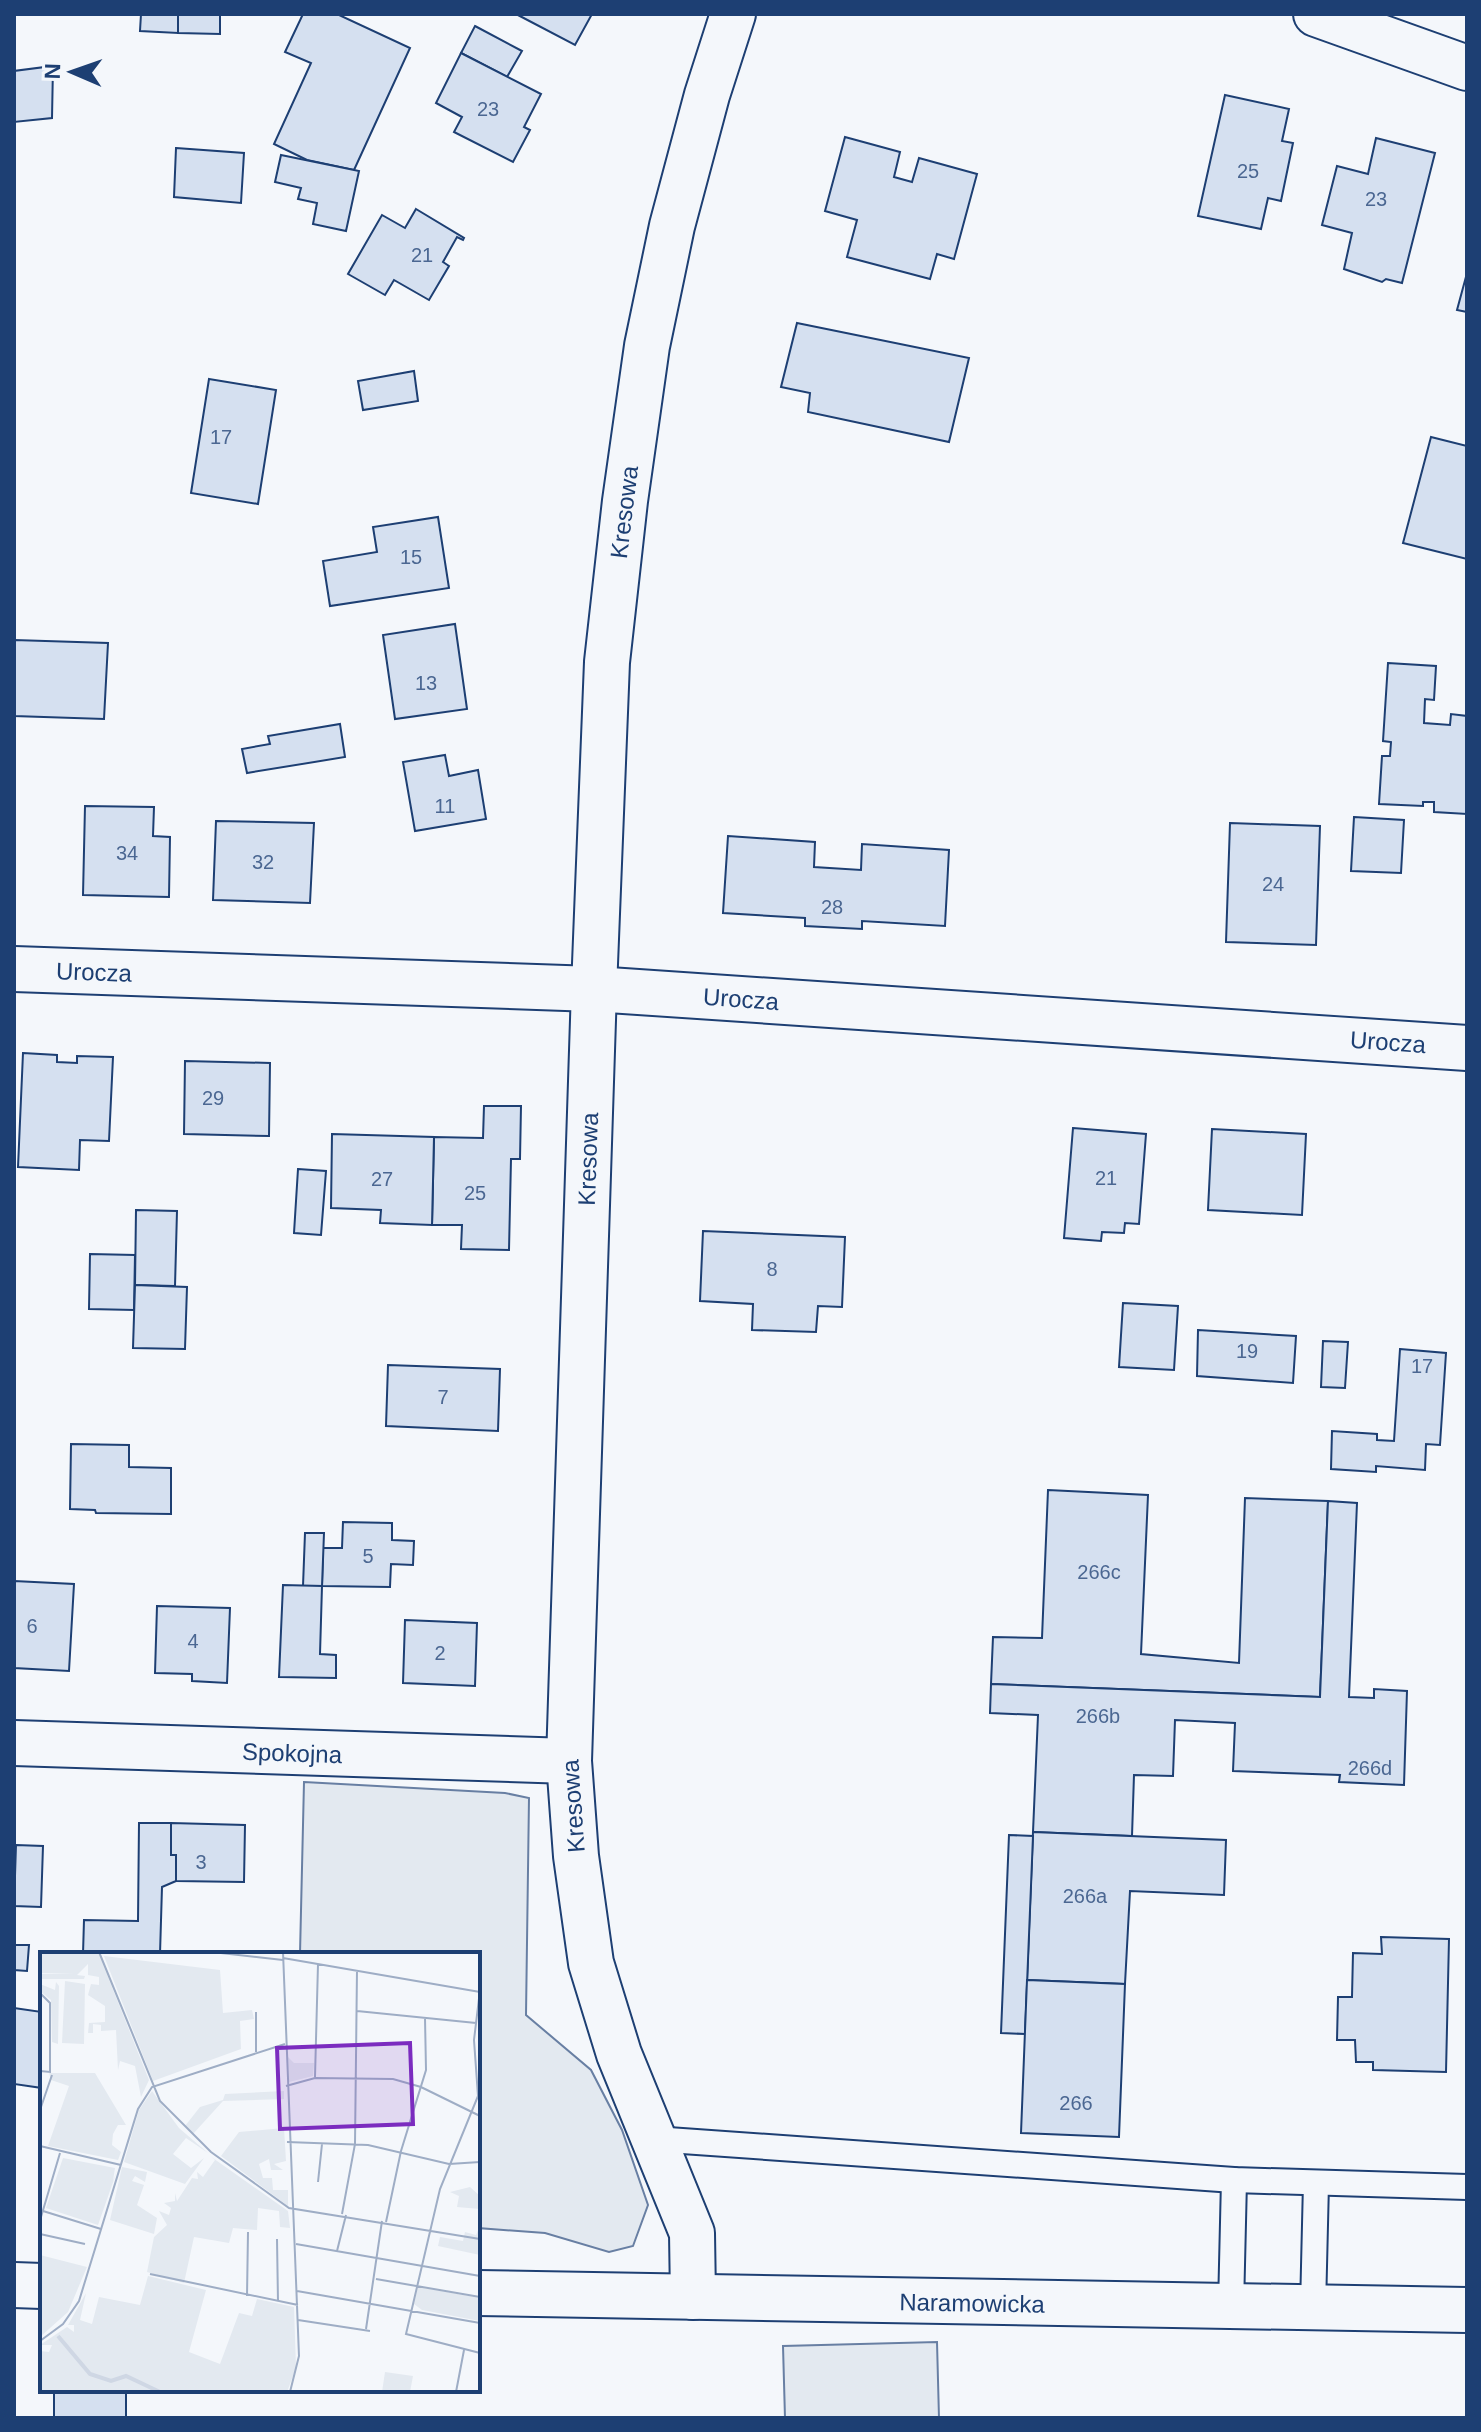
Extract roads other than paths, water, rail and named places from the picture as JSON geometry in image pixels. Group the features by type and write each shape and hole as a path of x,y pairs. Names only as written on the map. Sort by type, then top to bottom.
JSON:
{"street":[{"name":"Kresowa","path":"693,2297 692,2233 619,2054 591,1963 576,1856 569,1761 607,662 647,346 672,226 707,95 733,14"},
{"path":"1316,14 1467,68"},
{"name":"Urocza","path":"14,969 594,989 1467,1048"},
{"name":"Spokojna","path":"14,1743 569,1761"},
{"path":"14,2285 40,2286"},
{"name":"Naramowicka","path":"480,2293 1467,2310"}],"lane":[{"path":"654,2139 1234,2180 1467,2187"},
{"path":"1231,2307 1234,2180"},
{"path":"1313,2308 1316,2183"}]}
